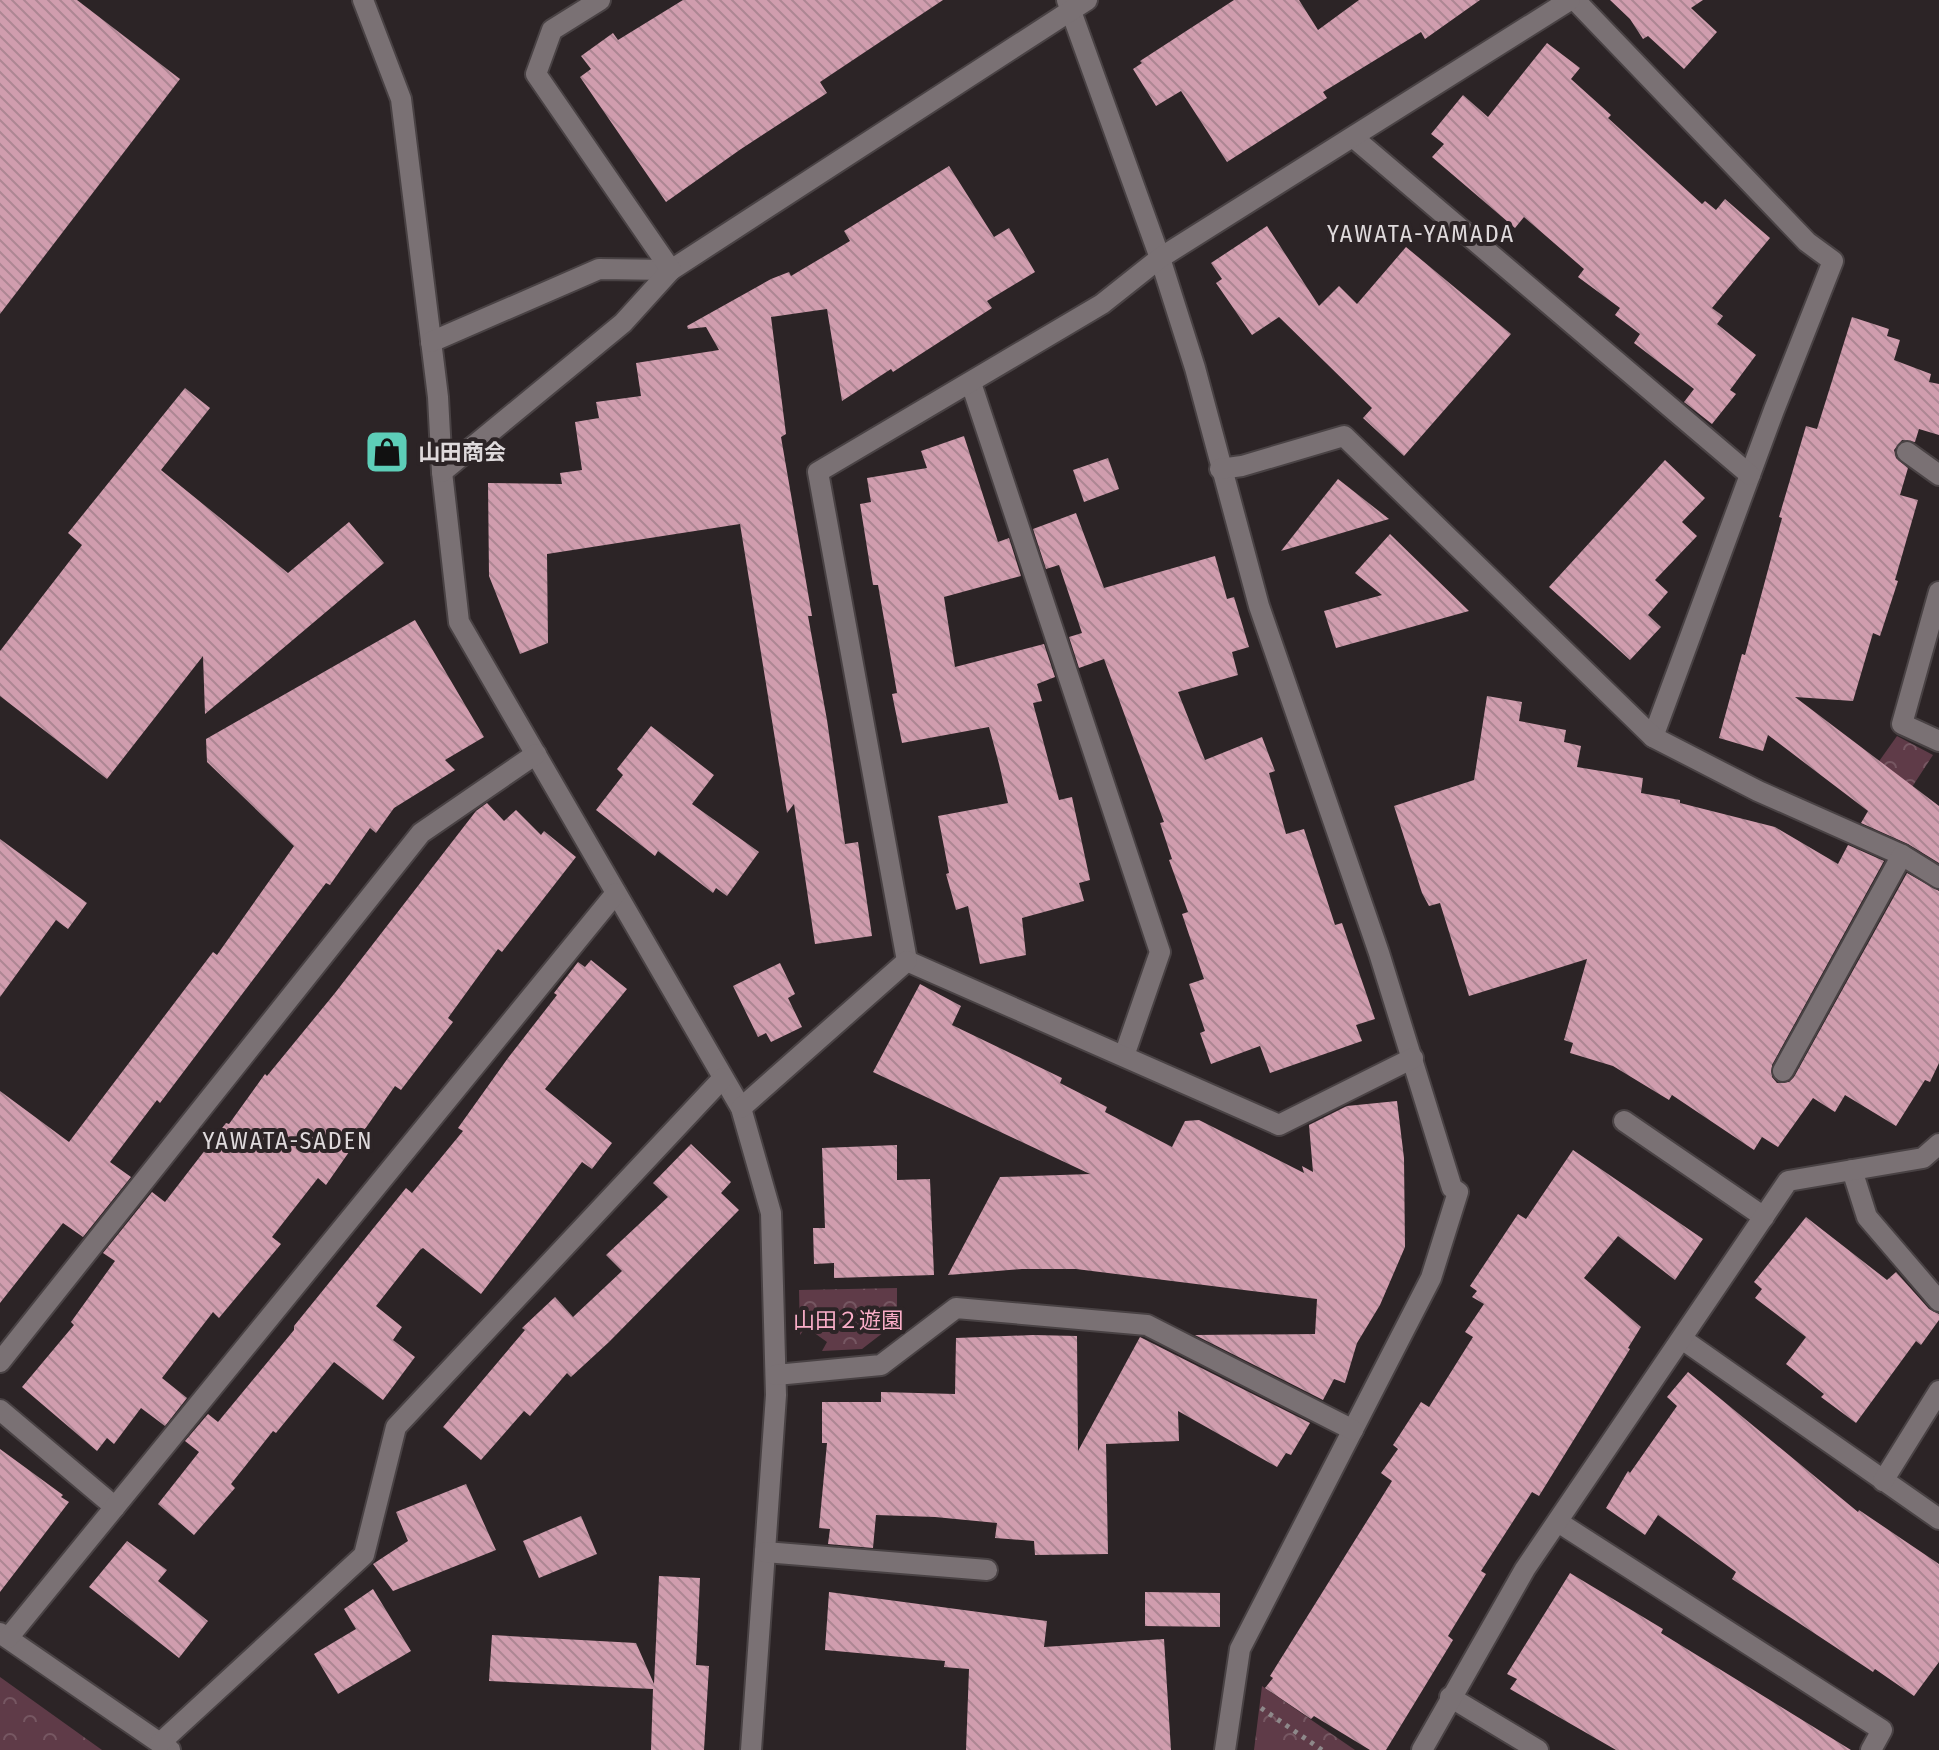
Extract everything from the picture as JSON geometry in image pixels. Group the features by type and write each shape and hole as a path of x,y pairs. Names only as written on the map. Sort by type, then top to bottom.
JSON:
{"street":[{"path":"363,0 401,99 431,342 459,622 741,1108 771,1213 776,1375 751,1750"},
{"path":"600,0 552,30 536,74 671,270"},
{"path":"907,961 818,472 1102,304 1160,258 1573,0 1807,242 1833,261 1653,737"},
{"path":"442,472 623,323 671,270 1075,4 1195,368 1259,606 1413,1058 1452,1188 1458,1192 1431,1278 1240,1649 1225,1750"},
{"path":"1354,138 1750,475"},
{"path":"431,342 599,269 671,270"},
{"path":"971,383 1160,952 1124,1056"},
{"path":"1220,469 1242,466 1344,436 1653,737 1758,791 1902,855 1939,878"},
{"path":"1907,452 1939,475"},
{"path":"1939,592 1902,724 1939,741"},
{"path":"0,1362 421,833 536,754"},
{"path":"1783,1071 1902,855"},
{"path":"616,893 115,1507 4,1636 165,1747 364,1555 396,1427 723,1078"},
{"path":"907,961 1279,1125 1413,1058"},
{"path":"741,1108 907,961"},
{"path":"1624,1121 1764,1217"},
{"path":"1422,1750 1525,1569 1788,1181 1923,1158 1939,1144"},
{"path":"1852,1170 1867,1217 1939,1301"},
{"path":"776,1375 881,1365 956,1308 1147,1325 1353,1430"},
{"path":"1682,1339 1939,1519"},
{"path":"1883,1481 1939,1391"},
{"path":"0,1410 115,1507"},
{"path":"1558,1522 1882,1730 1871,1750"},
{"path":"765,1552 987,1570"},
{"path":"1450,1697 1538,1750"}],"path":[{"path":"1264,1709 1322,1750"}],"green space":[{"path":"1897,736 1933,755 1893,816 1858,791"},
{"name":"山田２遊園","path":"897,1288 897,1322 862,1349 822,1351 827,1342 806,1327 800,1335 799,1290"},
{"path":"0,1677 102,1750 0,1750"},
{"path":"1262,1686 1355,1750 1254,1750"}],"building":[{"path":"0,0 77,0 180,79 0,314"},
{"path":"683,0 943,0 820,82 827,93 666,202 580,77 591,69 581,56 613,33 618,40"},
{"path":"1234,0 1299,0 1318,30 1359,0 1480,0 1425,39 1421,32 1323,92 1327,98 1227,162 1181,91 1156,106 1133,69 1142,63 1140,61"},
{"path":"1610,0 1703,0 1691,8 1717,32 1684,69 1648,36 1643,39 1630,19"},
{"path":"1547,43 1580,68 1571,79 1611,115 1608,118 1702,204 1705,201 1716,210 1725,199 1770,238 1712,308 1723,316 1717,324 1756,355 1730,390 1736,394 1712,424 1684,402 1694,389 1634,343 1640,334 1615,315 1620,308 1578,277 1584,269 1524,217 1515,228 1432,157 1444,144 1431,134 1463,95 1488,117"},
{"path":"949,166 994,237 1009,228 1035,272 987,301 992,308 842,401 827,309 771,317 786,434 781,437 812,616 808,616 845,844 858,842 872,936 815,944 794,804 787,813 740,524 547,554 548,643 520,654 489,576 488,483 562,484 560,473 582,470 575,422 599,418 596,402 641,396 636,363 719,350 706,327 688,329 687,326 771,279 789,272 791,276 850,241 844,231"},
{"path":"1267,226 1319,306 1339,286 1357,304 1406,247 1511,334 1404,456 1363,418 1372,408 1279,317 1252,335 1216,283 1222,279 1211,263"},
{"path":"1852,317 1889,329 1887,336 1900,340 1894,360 1931,374 1929,382 1939,384 1939,435 1919,429 1915,442 1902,440 1894,450 1896,458 1908,468 1900,495 1918,500 1895,580 1898,581 1880,636 1873,633 1853,701 1795,697 1939,806 1939,863 1908,844 1861,823 1868,811 1768,735 1763,751 1719,738 1742,654 1745,655 1782,518 1779,517 1806,426 1817,429"},
{"path":"185,388 210,408 161,470 288,573 349,522 384,563 205,714 203,656 107,779 0,696 0,651 82,545 68,533"},
{"path":"964,436 998,542 1009,538 1021,576 944,597 955,667 1044,644 1055,677 1037,684 1042,701 1033,703 1059,800 1072,797 1090,880 1079,883 1084,901 1022,918 1026,955 980,964 968,906 956,910 946,874 949,873 938,816 1008,803 999,764 989,727 902,743 892,694 897,693 878,585 873,585 860,504 871,502 867,478 927,468 921,451"},
{"path":"1108,458 1119,489 1084,502 1073,470"},
{"path":"1665,460 1705,498 1682,522 1697,536 1655,580 1668,592 1648,615 1661,627 1630,660 1549,587"},
{"path":"1338,479 1389,519 1281,551"},
{"path":"1076,513 1104,588 1215,556 1227,599 1234,597 1249,647 1232,652 1238,675 1178,692 1205,760 1262,737 1275,771 1269,773 1286,834 1304,829 1335,925 1342,923 1375,1019 1356,1025 1362,1041 1270,1073 1260,1046 1211,1064 1200,1033 1205,1031 1189,984 1204,979 1182,914 1188,912 1169,860 1172,859 1160,823 1164,822 1104,659 1079,668 1069,637 1082,633 1059,565 1046,569 1033,529"},
{"path":"1390,534 1469,611 1336,648 1324,611 1382,595 1355,573"},
{"path":"415,620 484,737 445,760 455,770 394,808 376,833 370,828 330,885 326,883 160,1103 157,1100 110,1162 131,1177 83,1237 63,1223 0,1303 0,1091 69,1142 213,952 217,955 294,846 207,762 206,739"},
{"path":"1487,696 1522,702 1519,721 1566,730 1564,742 1581,746 1577,767 1643,778 1641,793 1680,800 1680,803 1775,827 1838,864 1848,845 1884,861 1772,1065 1772,1077 1777,1083 1789,1082 1794,1077 1907,873 1939,891 1939,1063 1930,1082 1925,1080 1896,1126 1845,1095 1835,1112 1813,1098 1778,1147 1762,1137 1754,1150 1672,1095 1669,1100 1613,1066 1570,1053 1573,1043 1564,1040 1587,959 1469,996 1440,903 1429,906 1422,893 1394,806 1474,780"},
{"path":"651,726 714,775 692,804 759,852 727,896 716,888 713,893 658,851 655,856 596,810 623,775 617,769"},
{"path":"487,803 504,821 516,810 541,835 544,831 576,857 502,952 498,949 448,1018 453,1022 401,1090 395,1086 326,1185 318,1178 272,1237 281,1244 219,1318 213,1312 162,1378 187,1398 165,1426 141,1408 114,1444 107,1438 97,1451 22,1387 74,1325 71,1322 115,1261 103,1253 152,1192 165,1202 226,1123 229,1124 265,1074 267,1076 335,993 476,811"},
{"path":"0,839 87,903 68,929 56,920 0,997"},
{"path":"591,960 627,989 545,1089 612,1143 592,1169 582,1162 481,1294 423,1248 420,1250 376,1306 402,1327 393,1340 415,1357 383,1400 334,1362 276,1433 273,1431 231,1484 235,1488 194,1535 158,1504 199,1452 185,1441 208,1414 218,1422 406,1188 412,1193 463,1131 458,1128 557,995 554,993 578,962 585,967"},
{"path":"780,963 795,994 788,998 802,1027 771,1042 766,1033 758,1037 733,986"},
{"path":"920,984 961,1006 952,1025 1062,1078 1060,1083 1107,1107 1105,1112 1172,1147 1185,1121 1199,1120 1304,1173 1302,1166 1313,1172 1309,1125 1347,1106 1397,1101 1404,1158 1405,1247 1380,1305 1357,1343 1345,1383 1334,1379 1323,1400 1195,1335 1315,1334 1317,1299 1076,1269 1022,1269 948,1275 1000,1177 1090,1174 873,1072"},
{"path":"691,1144 731,1182 721,1193 739,1210 609,1342 571,1377 567,1373 530,1416 524,1411 481,1460 443,1427 525,1330 522,1328 555,1297 573,1317 622,1271 606,1255 668,1197 653,1183"},
{"path":"897,1145 897,1180 930,1179 934,1275 834,1278 834,1263 814,1264 813,1228 825,1228 822,1148"},
{"path":"1573,1150 1703,1239 1675,1280 1618,1236 1584,1278 1641,1327 1539,1496 1532,1492 1481,1571 1486,1574 1448,1636 1453,1640 1386,1750 1370,1750 1314,1716 1311,1719 1265,1688 1392,1481 1381,1473 1398,1449 1393,1445 1421,1402 1429,1407 1473,1337 1465,1332 1484,1304 1472,1297 1477,1291 1470,1286 1518,1214 1526,1219"},
{"path":"1806,1217 1887,1280 1896,1272 1929,1309 1939,1314 1939,1320 1921,1345 1916,1341 1856,1423 1821,1397 1824,1394 1786,1364 1806,1337 1755,1298 1762,1289 1754,1282"},
{"path":"1077,1336 1078,1451 1140,1337 1310,1423 1291,1455 1286,1453 1277,1467 1178,1411 1179,1441 1106,1444 1108,1554 1035,1555 1034,1541 995,1538 997,1523 935,1517 876,1515 873,1548 828,1544 830,1529 819,1528 827,1443 822,1443 822,1402 881,1402 881,1392 955,1394 956,1338"},
{"path":"1688,1372 1858,1512 1939,1564 1939,1662 1914,1696 1732,1579 1736,1572 1658,1515 1645,1535 1606,1508 1628,1471 1630,1473 1677,1406 1667,1397"},
{"path":"0,1449 69,1502 0,1592"},
{"path":"466,1484 496,1550 393,1591 373,1564 408,1541 396,1512"},
{"path":"581,1516 597,1554 539,1578 523,1541"},
{"path":"127,1541 167,1570 158,1581 208,1621 179,1658 89,1587"},
{"path":"1570,1573 1851,1750 1616,1750 1510,1689 1517,1679 1507,1674"},
{"path":"659,1576 700,1578 696,1665 709,1666 704,1750 651,1750 653,1689 489,1681 492,1635 636,1643 654,1684"},
{"path":"373,1589 411,1651 338,1694 314,1654 356,1629 344,1609"},
{"path":"829,1592 1047,1621 1044,1647 1164,1639 1171,1750 966,1750 969,1669 944,1667 945,1661 825,1650"},
{"path":"1145,1592 1220,1593 1220,1627 1145,1626"}],"place":[{"name":"山田商会","path":"387,452"}],"district":[{"name":"YAWATA-YAMADA","path":"1421,234"},
{"name":"YAWATA-SADEN","path":"288,1141"}]}
